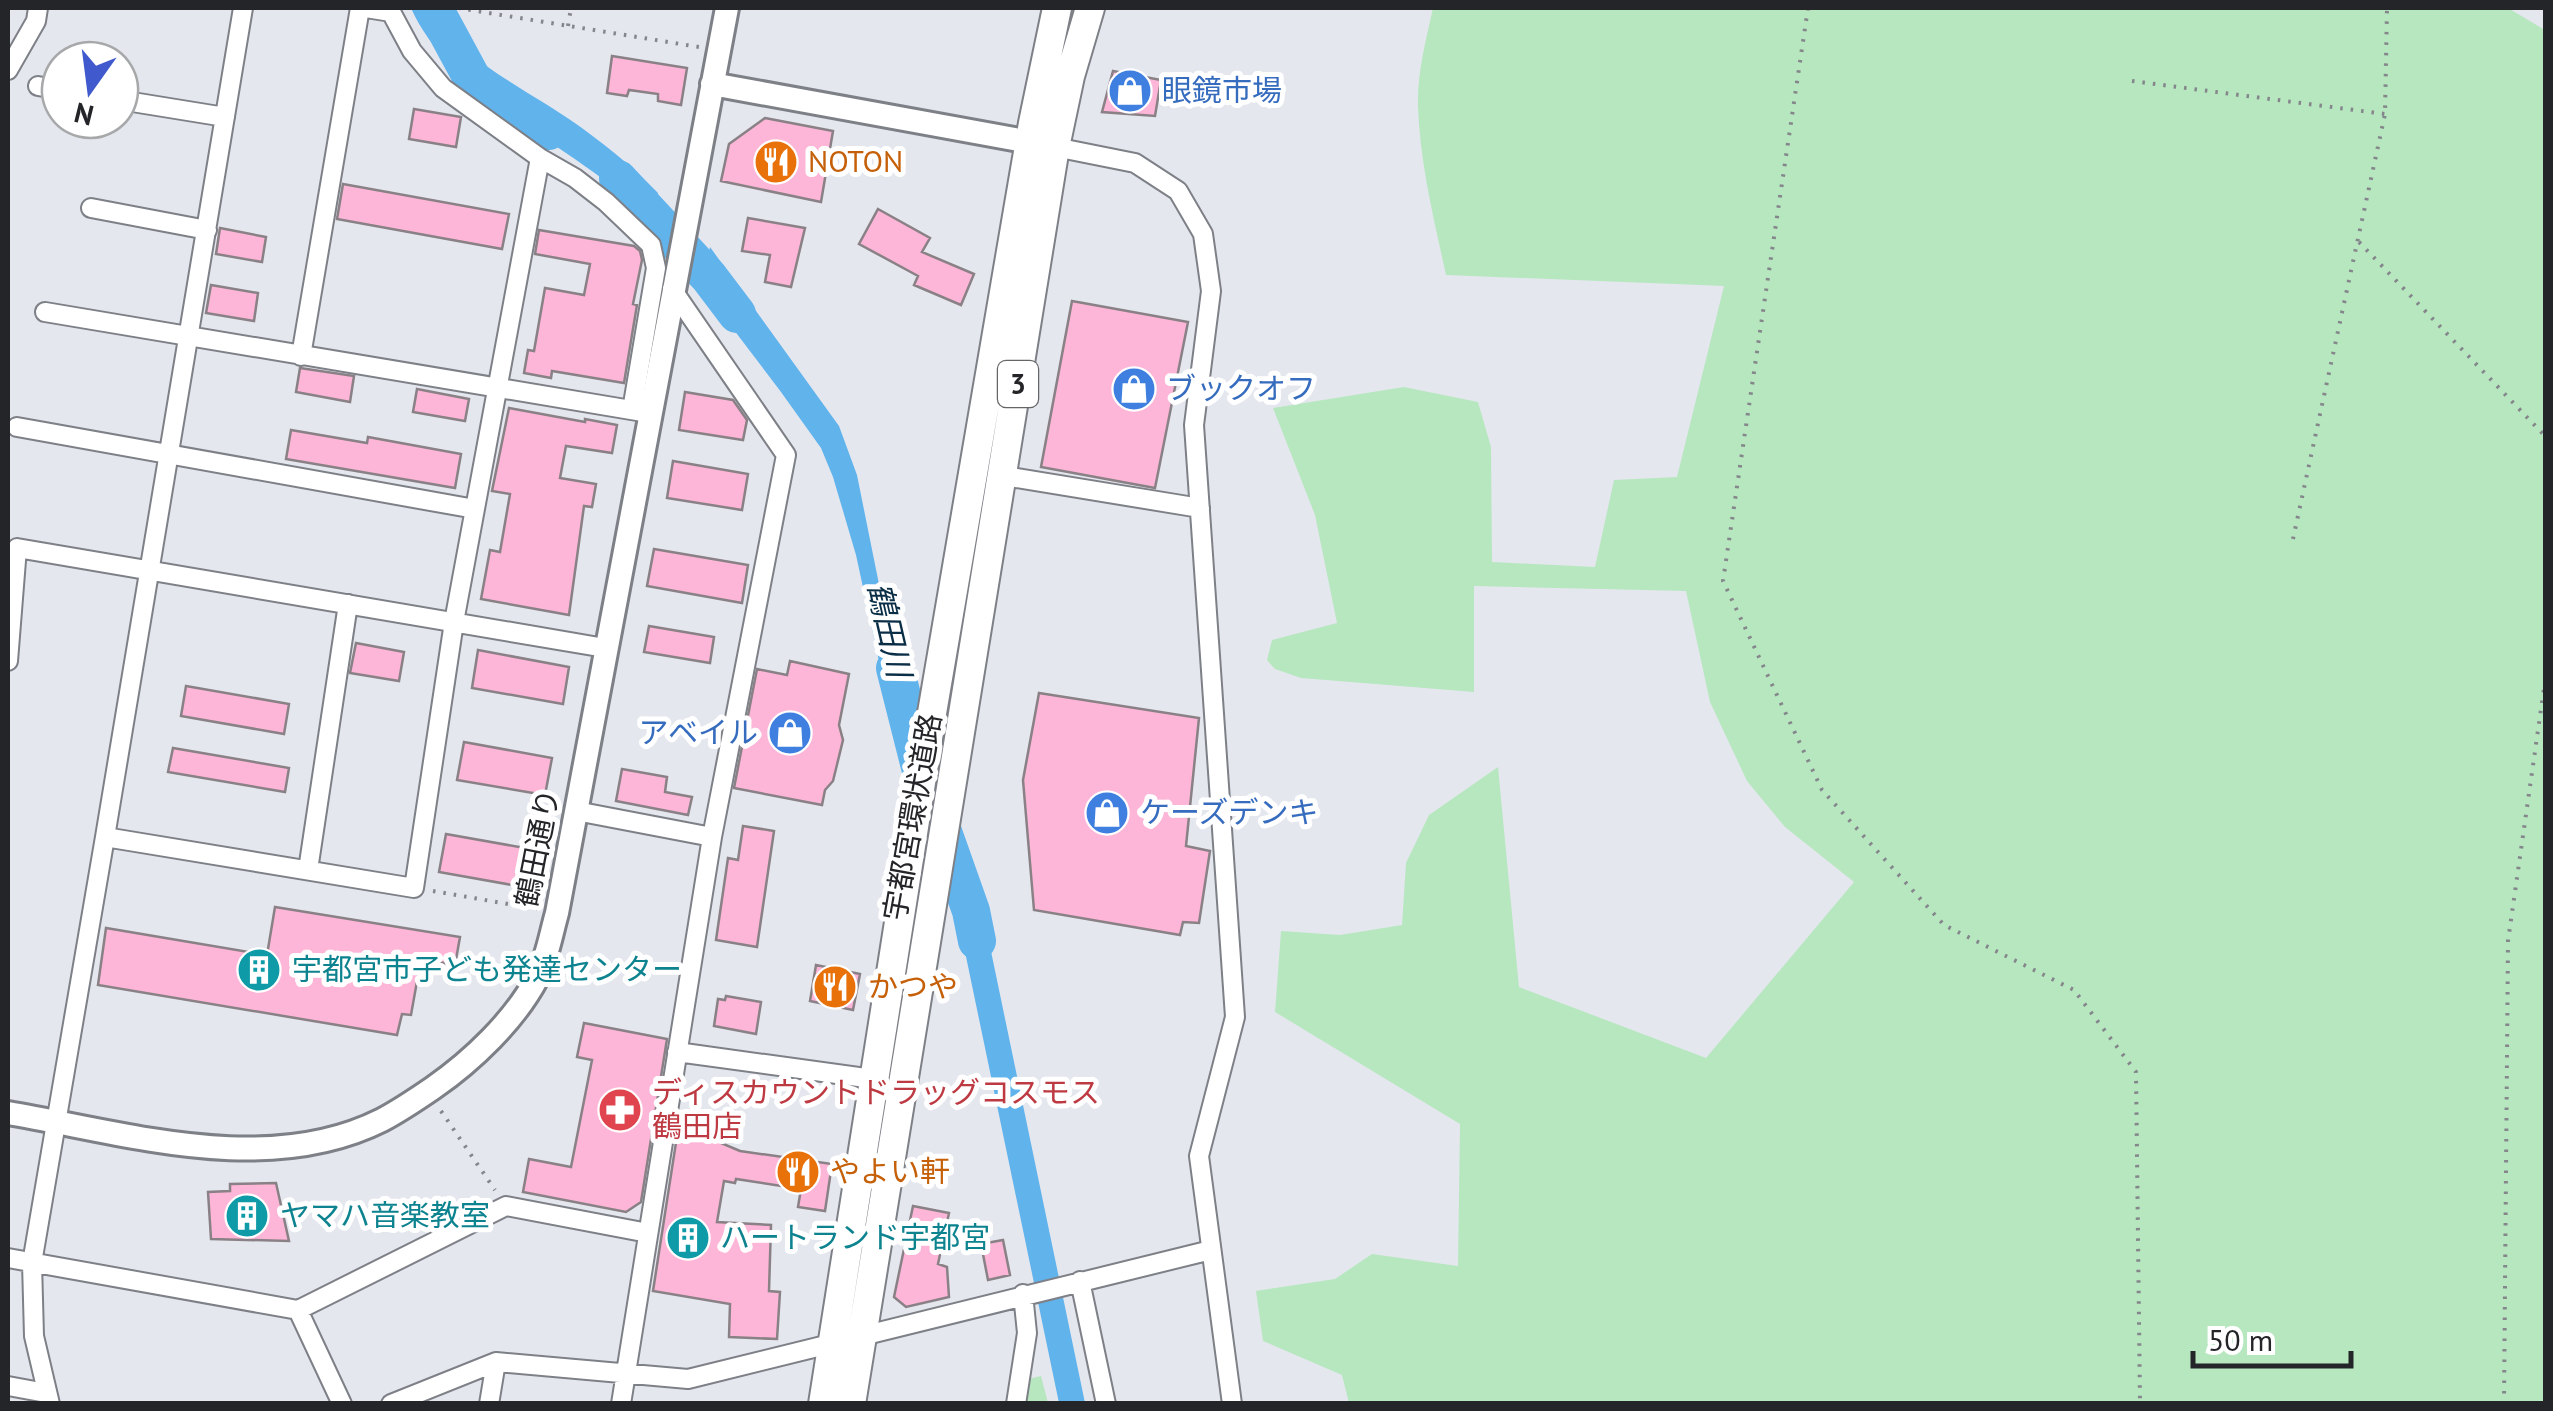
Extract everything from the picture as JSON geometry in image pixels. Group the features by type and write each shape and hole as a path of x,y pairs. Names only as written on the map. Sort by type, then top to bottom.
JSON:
{"main road":[{"name":"宇都宮環状道路","path":"851,1404 1004,476 1057,8"},
{"name":"宇都宮環状道路","path":"823,1404 932,713 1042,144 1070,76 1090,8"}],"street":[{"path":"8,70 36,21 38,8"},
{"path":"8,1386 48,1398 34,1336 32,1262 243,8"},
{"path":"45,312 188,338 640,412 656,268 651,245 575,178 540,158 443,88 412,51 391,12 363,8 301,356"},
{"path":"727,8 712,84 1135,163 1178,191 1203,234 1212,292 1194,425 1235,1017 1199,1156 1232,1404"},
{"name":"鶴田通り","path":"8,1114 190,1145 260,1148 320,1142 380,1121 428,1091 456,1072 516,1010 538,976 557,913 605,648 640,412 672,289 712,84"},
{"path":"140,103 225,117"},
{"path":"105,836 414,888 454,622 540,158"},
{"path":"90,208 206,230"},
{"path":"621,1404 712,837 786,455 672,289"},
{"path":"17,428 475,509"},
{"path":"1004,476 1200,508"},
{"path":"8,661 17,548 605,648"},
{"path":"308,870 348,604"},
{"path":"576,811 712,837"},
{"path":"677,1052 873,1079"},
{"path":"8,1258 298,1310 506,1206 648,1233"},
{"path":"391,1404 496,1362 688,1379 1212,1250"},
{"path":"1080,1281 1106,1404"},
{"path":"1016,1404 1027,1333 1023,1294"},
{"path":"298,1310 342,1404"},
{"path":"490,1404 496,1362"}],"path":[{"path":"460,8 719,51"},
{"path":"568,26 571,8"},
{"path":"1808,8 1723,582 1822,790 1944,925 2074,990 2136,1072 2140,1404"},
{"path":"2293,539 2385,114 2387,8"},
{"path":"2132,81 2385,114"},
{"path":"2358,240 2546,437"},
{"path":"2504,1404 2508,941 2546,674"},
{"path":"414,888 557,913"},
{"path":"428,1091 506,1206"}],"green space":[{"path":"1433,8 2508,8 2545,30 2545,1403 1349,1403 1342,1375 1263,1341 1256,1291 1335,1279 1372,1254 1458,1266 1460,1124 1275,1012 1281,931 1340,935 1402,925 1406,863 1429,815 1498,767 1519,987 1706,1058 1854,882 1785,827 1747,781 1710,702 1686,591 1474,586 1474,692 1301,678 1275,669 1267,660 1272,640 1337,623 1315,515 1273,408 1404,387 1478,402 1491,447 1492,562 1595,567 1614,480 1677,477 1724,286 1446,275 1419,128 1420,69"},
{"path":"1041,1376 1048,1403 1016,1404 1020,1381"}],"water":[{"path":"411,8 432,8 442,25 473,56 569,119 626,163 658,193 652,220 455,69 429,40"},
{"path":"710,247 839,426 857,475 886,619 910,699 900,758 856,555 833,477 821,448 702,288"},
{"path":"968,878 987,932 1085,1403 1059,1403 959,923"}],"building":[{"path":"612,56 687,68 681,105 658,101 658,94 629,90 627,96 607,93"},
{"path":"1113,71 1161,80 1155,116 1102,112"},
{"path":"414,109 461,117 456,147 409,139"},
{"name":"NOTON","path":"765,118 833,131 821,202 721,181 729,144"},
{"path":"343,184 509,214 502,249 337,219"},
{"path":"878,209 930,238 922,252 974,274 961,305 914,285 918,276 859,244"},
{"path":"748,218 805,228 791,287 765,282 770,255 742,251"},
{"path":"220,228 266,237 262,262 216,254"},
{"path":"539,230 634,246 640,251 642,260 633,304 637,305 624,383 552,371 551,378 524,373 528,350 534,351 545,288 584,295 590,264 535,254"},
{"path":"211,285 258,293 254,321 206,313"},
{"path":"1072,301 1188,322 1155,488 1041,467"},
{"path":"300,368 354,376 350,402 296,392"},
{"path":"417,389 469,399 465,421 413,412"},
{"path":"685,392 733,400 747,420 743,440 679,430"},
{"path":"509,408 617,425 612,453 566,446 560,478 596,484 592,507 584,506 569,615 481,599 490,550 500,552 510,494 492,491"},
{"path":"291,430 367,443 368,437 461,454 455,488 286,459"},
{"path":"673,461 748,474 742,510 667,498"},
{"path":"654,549 748,565 742,603 647,586"},
{"path":"649,626 714,637 710,663 644,652"},
{"path":"356,643 404,652 399,681 350,673"},
{"path":"478,650 569,667 563,704 472,688"},
{"name":"アベイル","path":"790,661 849,674 839,725 843,740 833,781 825,790 822,805 734,788 757,669 787,675"},
{"path":"186,686 289,704 284,734 181,716"},
{"name":"ケーズデンキ","path":"1039,693 1199,718 1186,846 1210,851 1199,923 1183,922 1180,935 1034,910 1023,780"},
{"path":"464,742 552,758 545,795 457,780"},
{"path":"173,748 289,768 285,792 168,772"},
{"path":"622,769 667,777 665,792 692,797 688,815 616,801"},
{"path":"743,826 774,831 757,947 716,940 728,858 738,860"},
{"path":"446,834 536,850 529,888 439,872"},
{"name":"宇都宮市子ども発達センター","path":"275,907 460,937 455,965 421,959 411,1015 402,1014 397,1035 98,985 106,928 267,955"},
{"name":"かつや","path":"816,965 860,974 853,1010 810,1001"},
{"path":"726,996 761,1002 756,1034 714,1026 718,999 725,1000"},
{"name":"ディスカウントドラッグコスモス 鶴田店","path":"584,1023 667,1039 641,1202 626,1212 523,1192 529,1159 571,1167 592,1060 577,1057"},
{"path":"687,1128 723,1134 721,1143 740,1151 832,1164 825,1211 798,1207 801,1189 736,1179 735,1183 724,1181 717,1222 771,1225 769,1291 780,1292 777,1339 729,1337 730,1304 653,1291 677,1136 686,1137"},
{"name":"ヤマハ音楽教室","path":"276,1183 289,1241 211,1239 208,1192 230,1191 230,1184"},
{"path":"913,1206 949,1213 938,1264 947,1267 949,1297 906,1307 894,1297"},
{"path":"1003,1240 1010,1275 988,1280 981,1244"}],"waterway":[{"name":"鶴田川","path":"434,8 474,82 495,104 549,131"},
{"name":"鶴田川","path":"618,179 709,277 737,314"},
{"name":"鶴田川","path":"895,668 920,767 971,911 977,941"}],"place":[{"name":"眼鏡市場","path":"1130,91"},
{"name":"NOTON","path":"776,162"},
{"name":"ブックオフ","path":"1134,389"},
{"name":"アベイル","path":"790,733"},
{"name":"ケーズデンキ","path":"1107,813"},
{"name":"宇都宮市子ども発達センター","path":"259,970"},
{"name":"かつや","path":"835,987"},
{"name":"ディスカウントドラッグコスモス 鶴田店","path":"620,1110"},
{"name":"やよい軒","path":"798,1172"},
{"name":"ヤマハ音楽教室","path":"247,1216"},
{"name":"ハートランド宇都宮","path":"688,1238"}]}
